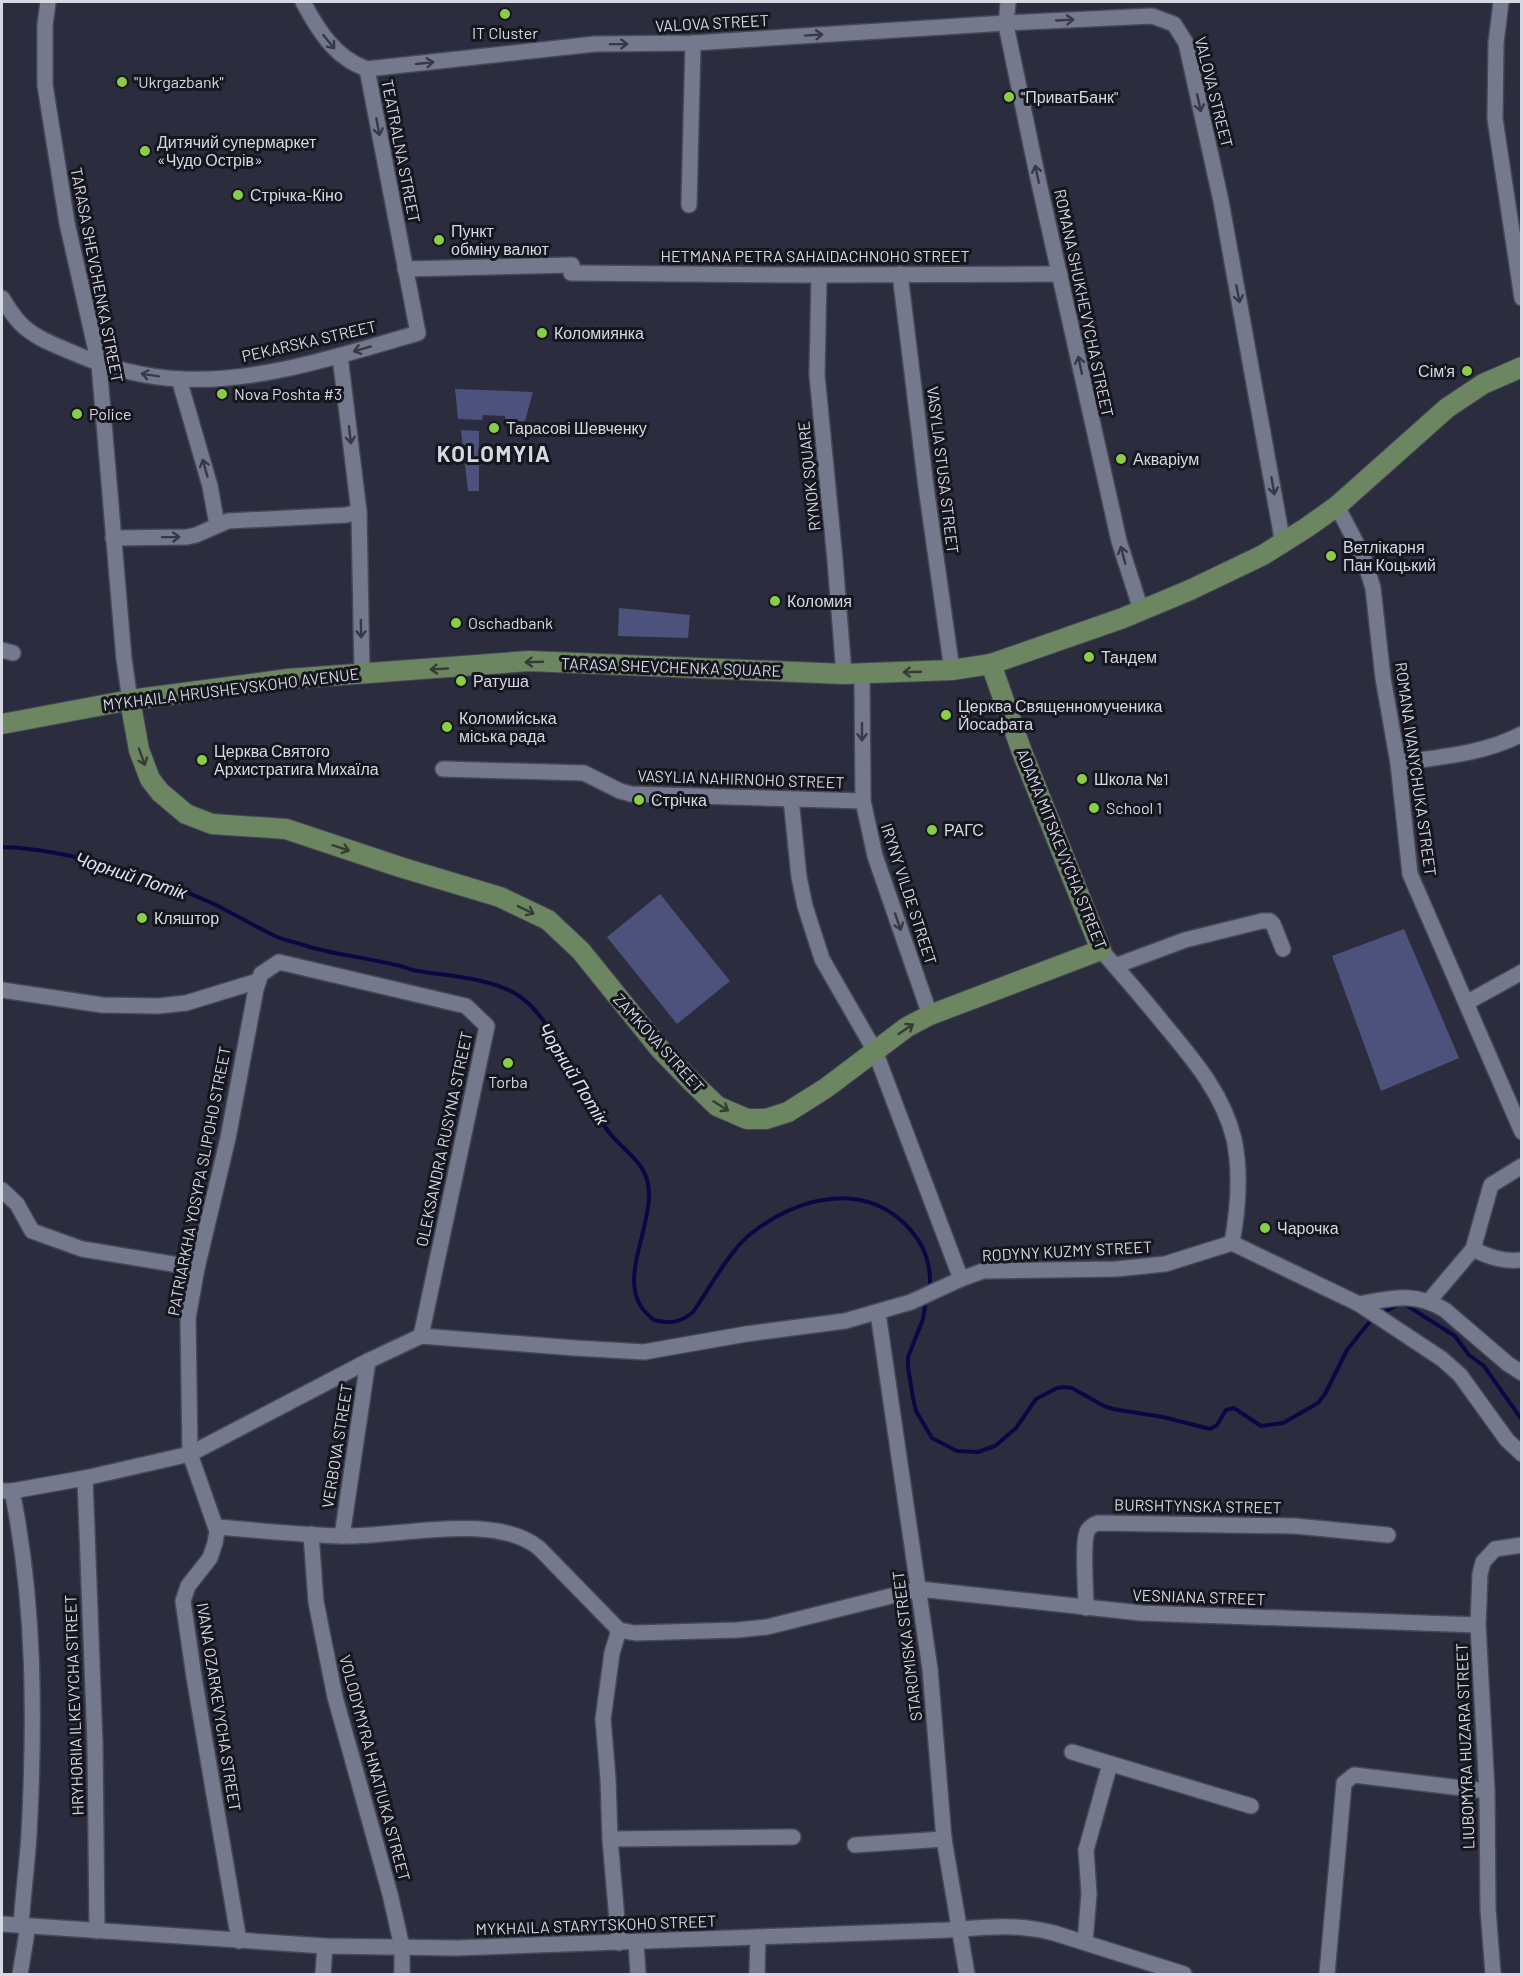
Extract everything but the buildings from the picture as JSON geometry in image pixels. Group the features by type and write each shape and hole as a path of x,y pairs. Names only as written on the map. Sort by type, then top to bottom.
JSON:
{"main road":[{"name":"TARASA SHEVCHENKA SQUARE","path":"498,664 545,661 853,674 952,670 991,664 1190,590 1283,544 1337,506 1447,408 1483,384 1521,367"},
{"name":"MYKHAILA HRUSHEVSKOHO AVENUE","path":"2,724 130,700 288,679 498,664"},
{"name":"ADAMA MITSKEVYCHA STREET","path":"991,664 1022,752 1101,950"},
{"name":"ZAMKOVA STREET","path":"130,700 139,750 150,779 160,792 186,814 212,824 286,829 500,897 548,920 581,951 660,1049 691,1081 717,1106 747,1119 766,1119 788,1112 826,1088 907,1027 930,1015 1101,950"}],"street":[{"name":"TARASA SHEVCHENKA STREET","path":"48,2 45,25 46,93 67,223 99,364 124,659 130,700"},
{"name":"TEATRALNA STREET","path":"303,2 330,45 352,64 367,69 418,333"},
{"name":"ROMANA SHUKHEVYCHA STREET","path":"1008,2 1006,23 1060,274 1119,540 1141,610"},
{"path":"1501,2 1496,43 1496,119 1521,298"},
{"name":"VALOVA STREET","path":"367,69 595,44 693,43 1152,16 1174,24 1186,43 1221,201 1283,544"},
{"path":"689,206 693,43"},
{"name":"HETMANA PETRA SAHAIDACHNOHO STREET","path":"405,269 572,269 819,275 1060,274"},
{"name":"VASYLIA STUSA STREET","path":"900,274 926,487 952,670"},
{"name":"RYNOK SQUARE","path":"819,275 817,375 835,560 853,674"},
{"name":"PEKARSKA STREET","path":"2,298 21,324 47,341 99,364 179,379 227,377 267,372 340,356 418,333"},
{"path":"340,356 359,512 362,673"},
{"path":"179,379 210,486 217,525"},
{"name":"ROMANA IVANYCHUKA STREET","path":"1337,506 1363,556 1373,588 1383,678 1398,763 1410,874 1521,1132"},
{"path":"113,538 187,537 228,521 346,515 359,512"},
{"name":"IRYNY VILDE STREET","path":"853,674 863,801 875,856 930,1015"},
{"path":"1398,763 1470,752 1521,734"},
{"name":"VASYLIA NAHIRNOHO STREET","path":"443,769 584,773 620,791 632,794 863,801"},
{"path":"791,799 799,877 822,959 875,1051 961,1279"},
{"path":"1116,966 1185,940 1262,921 1270,921 1273,924 1283,949"},
{"name":"ADAMA MITSKEVYCHA STREET","path":"1101,950 1193,1059 1220,1100 1234,1139 1237,1159 1237,1214 1233,1243"},
{"name":"OLEKSANDRA RUSYNA STREET","path":"258,981 264,972 279,962 466,1006 487,1026 421,1336"},
{"path":"1466,1003 1521,972"},
{"path":"2,990 102,1005 158,1006 186,1003 258,981"},
{"name":"PATRIARKHA YOSYPA SLIPOHO STREET","path":"190,1454 188,1318 197,1268 228,1138 258,981"},
{"path":"1429,1301 1473,1249 1491,1185 1521,1166"},
{"path":"2,1190 17,1204 32,1230 82,1249 197,1268"},
{"path":"1233,1243 1359,1304 1452,1366 1507,1440 1521,1454"},
{"name":"RODYNY KUZMY STREET","path":"421,1336 644,1352 746,1334 845,1321 911,1302 983,1271 1116,1269 1165,1264 1233,1243"},
{"path":"1473,1249 1491,1258 1508,1261 1521,1260"},
{"path":"1359,1304 1400,1296 1429,1301 1444,1310 1521,1373"},
{"name":"STAROMISKA STREET","path":"878,1313 930,1669 944,1839 967,1974"},
{"path":"20,1974 25,1926 29,1836 31,1668 22,1539 7,1491 85,1478 190,1454 368,1361 421,1336"},
{"name":"VERBOVA STREET","path":"342,1536 368,1361"},
{"path":"190,1454 216,1527 342,1536 462,1528 519,1536 530,1541 550,1559 619,1630 612,1653 603,1719 619,1943"},
{"name":"HRYHORIIA ILKEVYCHA STREET","path":"85,1478 95,1744 97,1932"},
{"name":"BURSHTYNSKA STREET","path":"1086,1608 1086,1536 1090,1527 1098,1523 1295,1526 1388,1534"},
{"name":"IVANA OZARKEVYCHA STREET","path":"216,1527 216,1538 210,1558 188,1586 183,1601 239,1941"},
{"name":"VOLODYMYRA HNATIUKA STREET","path":"311,1534 316,1602 335,1697 390,1894 402,1947 402,1974"},
{"name":"LIUBOMYRA HUZARA STREET","path":"1493,1974 1488,1909 1487,1791 1479,1625 1480,1574 1483,1562 1495,1549 1521,1545"},
{"name":"VESNIANA STREET","path":"619,1630 650,1633 759,1628 919,1589 1141,1613 1479,1625"},
{"path":"1072,1752 1251,1806"},
{"path":"1085,1942 1089,1894 1086,1850 1110,1764"},
{"path":"1327,1974 1344,1783 1354,1775 1487,1791"},
{"path":"610,1839 793,1837"},
{"path":"855,1845 944,1839"},
{"name":"MYKHAILA STARYTSKOHO STREET","path":"2,1924 325,1946 456,1948 1015,1926 1043,1930 1184,1974"},
{"path":"757,1974 759,1937"},
{"path":"636,1942 638,1974"},
{"path":"323,1974 325,1946"}],"shaded area":[{"path":"455,389 533,392 525,421 505,421 505,416 483,415 482,420 458,419"},
{"path":"461,430 479,431 479,491 468,491"},
{"path":"619,608 690,615 688,638 618,636"},
{"path":"660,894 730,981 677,1024 607,937"},
{"path":"1404,929 1459,1058 1381,1091 1332,956"}],"waterway":[{"name":"Чорний Потік","path":"2,847 54,853 138,874 214,904 284,939 321,950 494,984 516,994 527,1002 544,1022 590,1106 612,1136 644,1172 649,1203 634,1273 635,1289 640,1306 654,1320 675,1322 693,1312 728,1258 753,1232 790,1210 830,1199 850,1199 870,1203 889,1212 907,1226 925,1254 930,1287"},
{"name":"Чорний Потік","path":"926,1300 923,1319 908,1357 916,1411 932,1438 957,1451 978,1452 995,1446 1016,1428 1036,1399 1057,1388 1064,1387 1072,1388 1113,1409 1163,1417 1210,1429 1217,1425 1226,1410 1234,1408 1261,1426 1283,1423 1318,1403 1325,1394 1347,1350 1371,1320"},
{"name":"Чорний Потік","path":"1386,1311 1398,1305"},
{"name":"Чорний Потік","path":"1406,1305 1455,1336 1469,1355 1484,1366 1522,1420"}],"place":[{"name":"IT Cluster","path":"505,14"},
{"name":"\"Ukrgazbank\"","path":"122,82"},
{"name":"\"ПриватБанк\"","path":"1009,97"},
{"name":"Дитячий супермаркет «Чудо Острів»","path":"145,151"},
{"name":"Стрічка-Кіно","path":"238,195"},
{"name":"Пункт обміну валют","path":"439,240"},
{"name":"Коломиянка","path":"542,333"},
{"name":"Сім'я","path":"1467,371"},
{"name":"Nova Poshta #3","path":"222,394"},
{"name":"Police","path":"77,414"},
{"name":"Тарасові Шевченку","path":"494,428"},
{"name":"Акваріум","path":"1121,459"},
{"name":"Ветлікарня Пан Коцький","path":"1331,556"},
{"name":"Коломия","path":"775,601"},
{"name":"Oschadbank","path":"456,623"},
{"name":"Тандем","path":"1089,657"},
{"name":"Ратуша","path":"461,681"},
{"name":"Церква Священномученика Йосафата","path":"946,715"},
{"name":"Коломийська міська рада","path":"447,727"},
{"name":"Церква Святого Архистратига Михаїла","path":"202,760"},
{"name":"Школа №1","path":"1082,779"},
{"name":"Стрічка","path":"639,800"},
{"name":"School 1","path":"1094,808"},
{"name":"РАГС","path":"932,830"},
{"name":"Кляштор","path":"142,918"},
{"name":"Torba","path":"508,1063"},
{"name":"Чарочка","path":"1265,1228"}],"district":[{"name":"KOLOMYIA","path":"494,454"}]}
